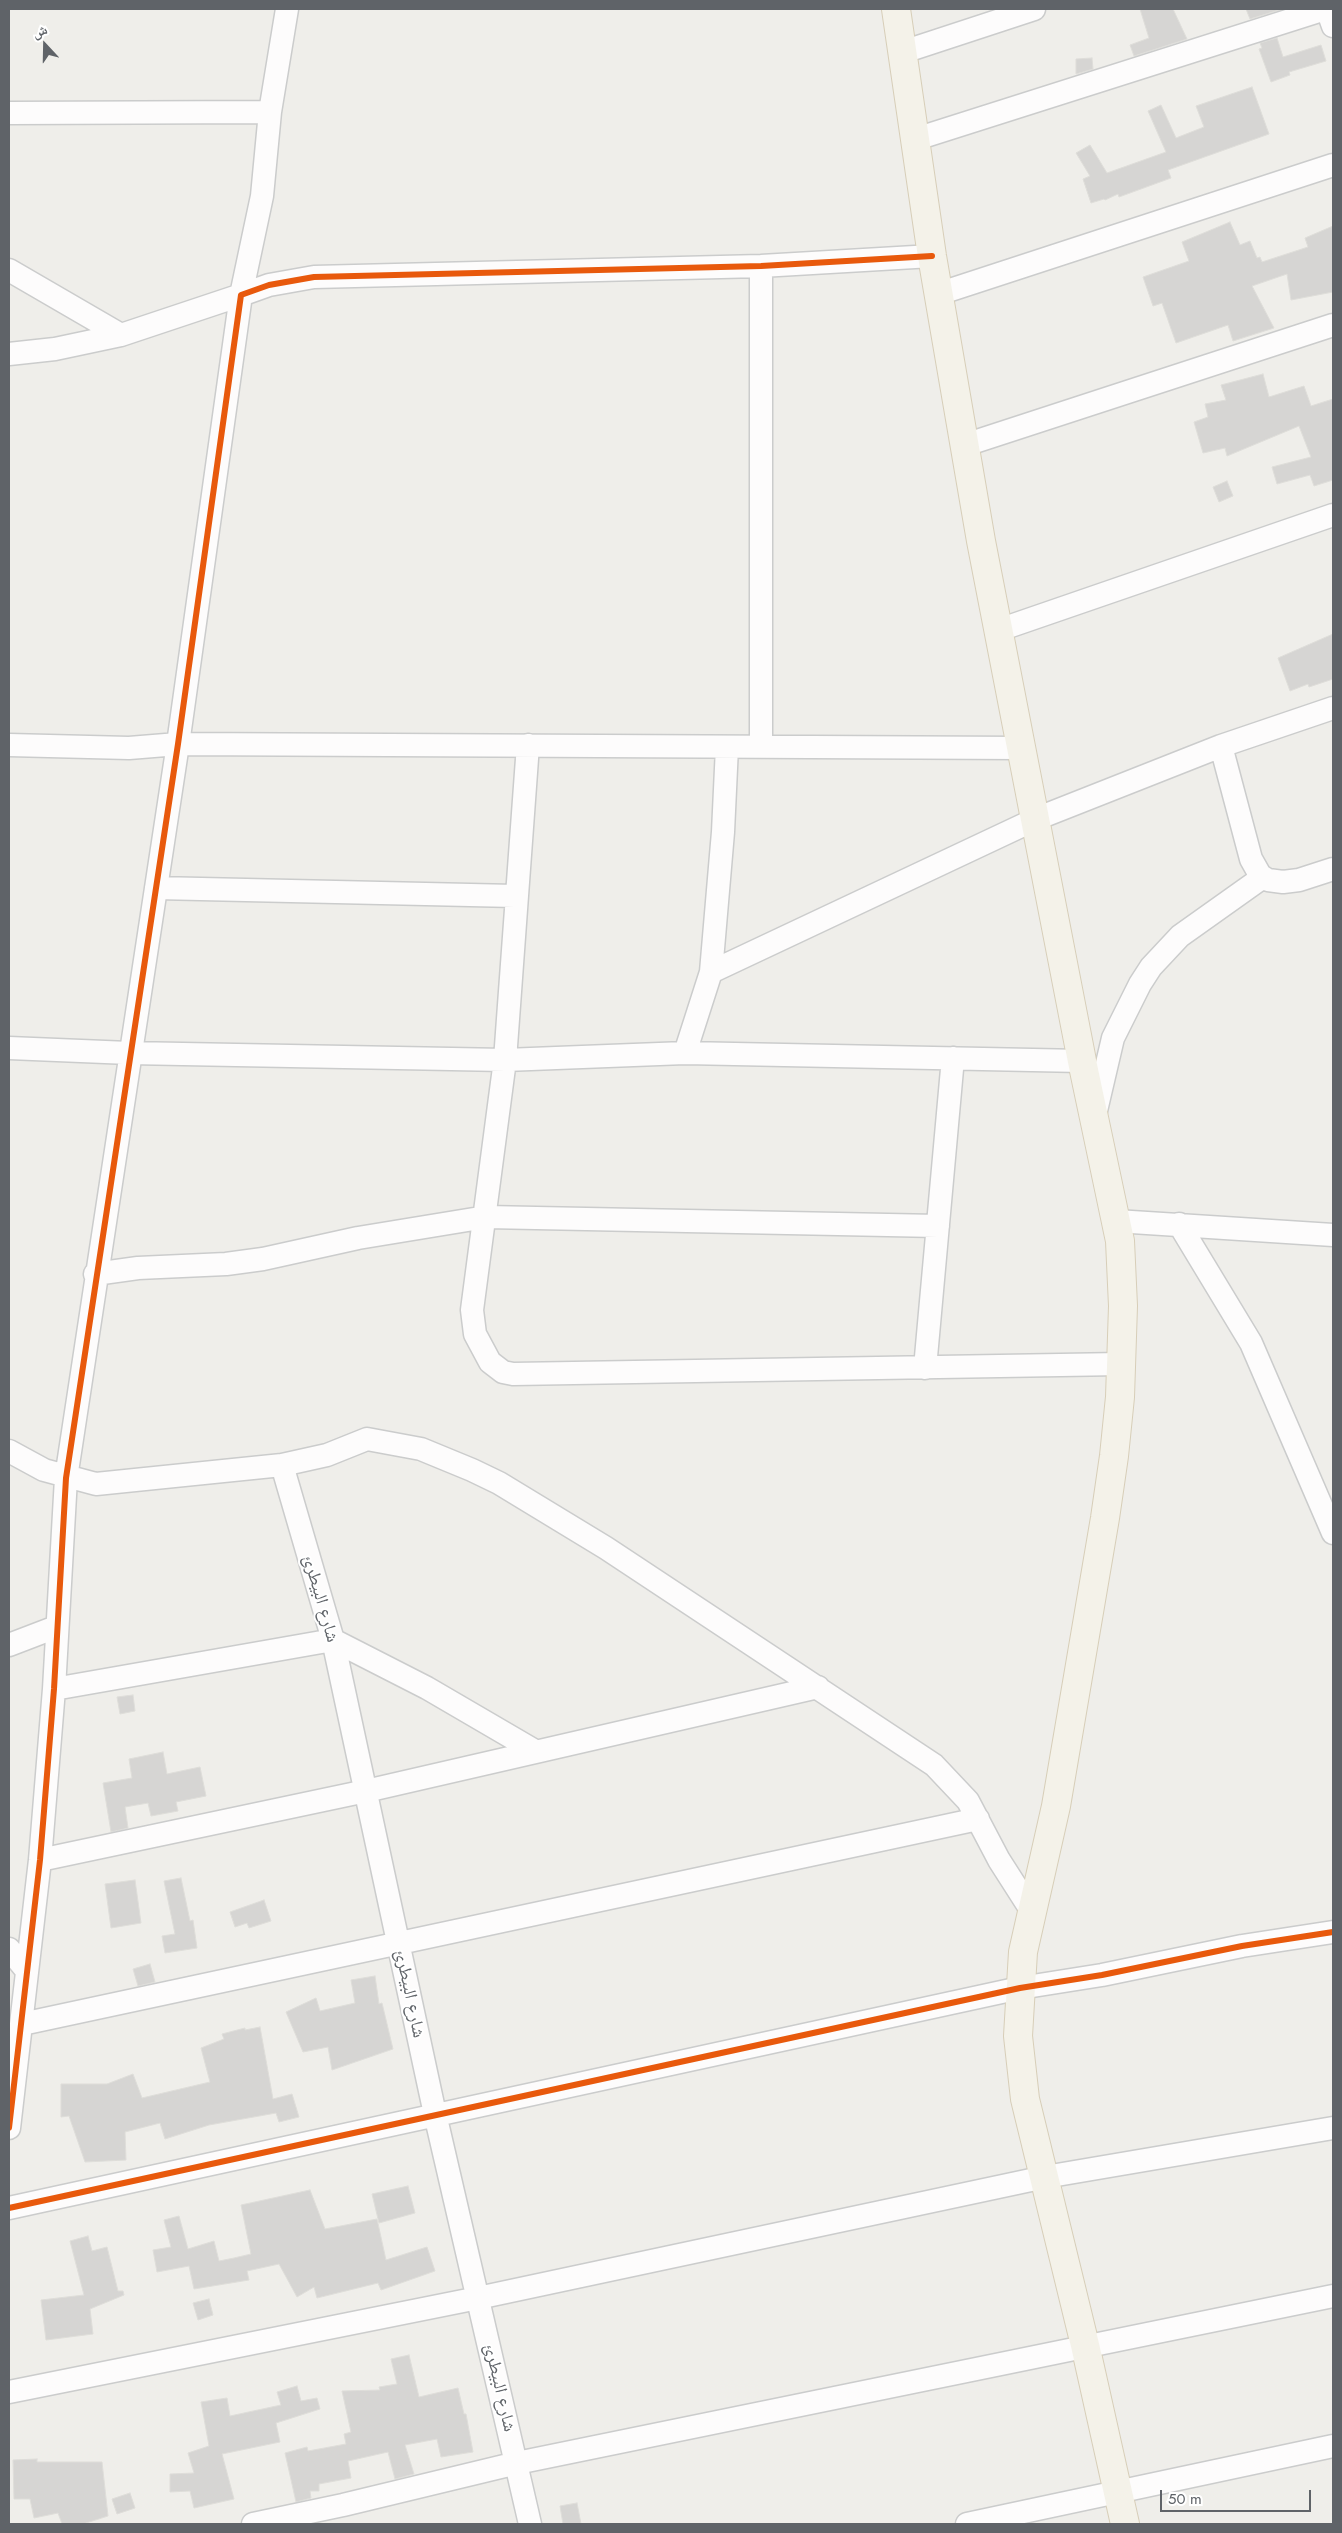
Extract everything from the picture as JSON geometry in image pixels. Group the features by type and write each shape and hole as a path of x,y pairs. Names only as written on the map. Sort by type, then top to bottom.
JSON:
{"main road":[{"path":"896,9 904,52 938,294 999,630 1082,1061 1116,1221 1122,1278 1120,1397 1105,1518 1071,1706 1056,1806 1023,1952 1018,2036 1022,2084 1085,2345 1125,2524"}],"street":[{"path":"9,2128 40,1860 54,1689 56,1627 66,1478 129,1053 178,744 241,295 262,196 270,112 287,9"},
{"path":"904,52 1034,9"},
{"path":"916,139 1326,9 1333,26"},
{"path":"9,113 270,112"},
{"path":"938,294 1333,165"},
{"path":"9,354 55,349 121,335 269,285 314,277 761,266 932,256"},
{"path":"761,266 761,747"},
{"path":"9,270 121,335"},
{"path":"965,445 1333,325"},
{"path":"999,630 1333,515"},
{"path":"711,972 1036,819 1221,746 1333,708"},
{"path":"9,745 129,748 178,744 1022,748"},
{"path":"528,745 505,1060 486,1217 472,1310 473,1326 490,1362 503,1372 1121,1364"},
{"path":"1221,746 1251,859 1256,871 1273,882 1291,882 1333,869"},
{"path":"685,1053 711,972 723,832 727,747"},
{"path":"1094,1118 1113,1038 1136,990 1151,967 1180,936 1264,877"},
{"path":"156,888 516,896"},
{"path":"9,1048 129,1053 505,1060 685,1053 1082,1061"},
{"path":"925,1368 953,1058"},
{"path":"96,1274 138,1268 226,1264 263,1259 358,1238 486,1217 938,1226"},
{"path":"1116,1221 1333,1235"},
{"path":"1179,1224 1251,1343 1333,1533"},
{"path":"14,1459 66,1478 96,1484 112,1484 282,1465 327,1455 367,1439 404,1445 434,1453 499,1483 598,1543 934,1765 958,1789 978,1819 999,1860 1032,1910"},
{"name":"شارع البيطرئ","path":"282,1465 333,1640 435,2114 530,2524"},
{"path":"9,1645 56,1627"},
{"path":"54,1689 333,1640 427,1688 535,1751"},
{"path":"40,1860 366,1791 818,1687"},
{"path":"22,2024 978,1819"},
{"path":"9,2208 1020,1988 1102,1975 1242,1946 1333,1932"},
{"path":"9,1948 27,1971"},
{"path":"9,2392 478,2298 1045,2177 1333,2128"},
{"path":"253,2524 346,2515 517,2463 1085,2345 1333,2296"},
{"path":"967,2524 1333,2446"}],"building":[{"path":"1140,9 1173,9 1187,39 1134,56 1130,45 1149,38"},
{"path":"1246,9 1282,9 1250,19"},
{"path":"1277,38 1283,57 1321,45 1326,61 1289,72 1290,75 1271,82 1259,49 1262,48 1260,43"},
{"path":"1092,58 1093,69 1076,74 1076,59"},
{"path":"1252,87 1269,134 1168,170 1171,178 1119,197 1118,194 1105,200 1091,203 1083,179 1090,176 1076,153 1090,145 1107,173 1166,152 1148,111 1161,105 1176,138 1204,127 1196,106"},
{"path":"1230,222 1240,245 1250,241 1257,258 1260,257 1262,262 1308,247 1305,238 1333,226 1333,292 1291,300 1287,274 1252,286 1274,328 1233,341 1228,325 1176,343 1162,303 1153,306 1143,277 1189,261 1182,242"},
{"path":"1263,374 1269,397 1304,386 1311,406 1333,399 1333,480 1314,486 1310,475 1277,484 1272,467 1311,457 1299,426 1227,456 1225,448 1203,453 1194,422 1208,417 1205,404 1226,400 1221,385"},
{"path":"1227,481 1233,496 1219,502 1213,487"},
{"path":"1333,634 1333,679 1309,687 1308,684 1290,691 1278,658"},
{"path":"133,1695 135,1711 120,1714 117,1697"},
{"path":"163,1752 167,1774 200,1767 206,1796 176,1802 178,1811 151,1816 148,1803 125,1807 128,1828 111,1832 103,1783 132,1778 129,1759"},
{"path":"181,1878 190,1921 193,1920 197,1948 165,1953 162,1936 175,1934 164,1881"},
{"path":"135,1880 141,1923 111,1928 105,1884"},
{"path":"264,1900 271,1921 249,1928 247,1923 235,1927 230,1912"},
{"path":"150,1964 155,1982 138,1986 133,1969"},
{"path":"375,1976 379,2004 382,2003 393,2049 332,2070 328,2047 303,2052 286,2012 316,1998 320,2011 355,2003 351,1980"},
{"path":"260,2027 273,2099 292,2094 299,2117 279,2122 276,2113 209,2125 165,2139 160,2123 125,2132 126,2160 85,2162 69,2116 61,2117 61,2084 107,2084 133,2074 142,2098 210,2082 201,2048 224,2039 222,2034 245,2028 245,2030"},
{"path":"408,2186 415,2213 379,2223 372,2194"},
{"path":"310,2190 325,2229 377,2219 386,2260 427,2247 435,2271 381,2290 378,2283 317,2298 314,2287 297,2297 279,2264 247,2271 249,2280 194,2289 189,2266 157,2272 153,2250 171,2247 164,2220 179,2216 188,2249 214,2241 219,2261 234,2258 251,2254 241,2205"},
{"path":"88,2236 92,2251 107,2247 118,2291 123,2291 124,2295 90,2309 93,2334 46,2340 41,2300 84,2295 70,2241"},
{"path":"209,2299 213,2315 198,2320 193,2303"},
{"path":"409,2355 419,2397 458,2388 464,2414 466,2414 473,2452 441,2457 437,2439 405,2445 414,2474 395,2479 388,2452 348,2461 351,2478 319,2484 319,2491 310,2491 311,2498 296,2502 285,2453 307,2447 308,2451 346,2444 344,2434 351,2432 342,2391 380,2390 379,2387 397,2384 391,2359"},
{"path":"297,2386 301,2401 317,2398 320,2409 276,2423 280,2442 222,2454 234,2499 194,2508 190,2491 170,2492 170,2474 194,2473 188,2453 209,2446 201,2402 227,2398 230,2416 281,2405 277,2392"},
{"path":"37,2459 37,2462 102,2462 108,2516 83,2524 62,2524 58,2513 34,2518 30,2499 14,2499 13,2460"},
{"path":"130,2493 135,2508 117,2514 112,2499"},
{"path":"577,2503 581,2524 563,2524 560,2506"}],"cycle path":[{"path":"9,2128 40,1860 54,1689 66,1478 178,744 241,295 269,285 314,277 761,266 932,256"},
{"path":"9,2208 1020,1988 1102,1975 1242,1946 1333,1932"}]}
